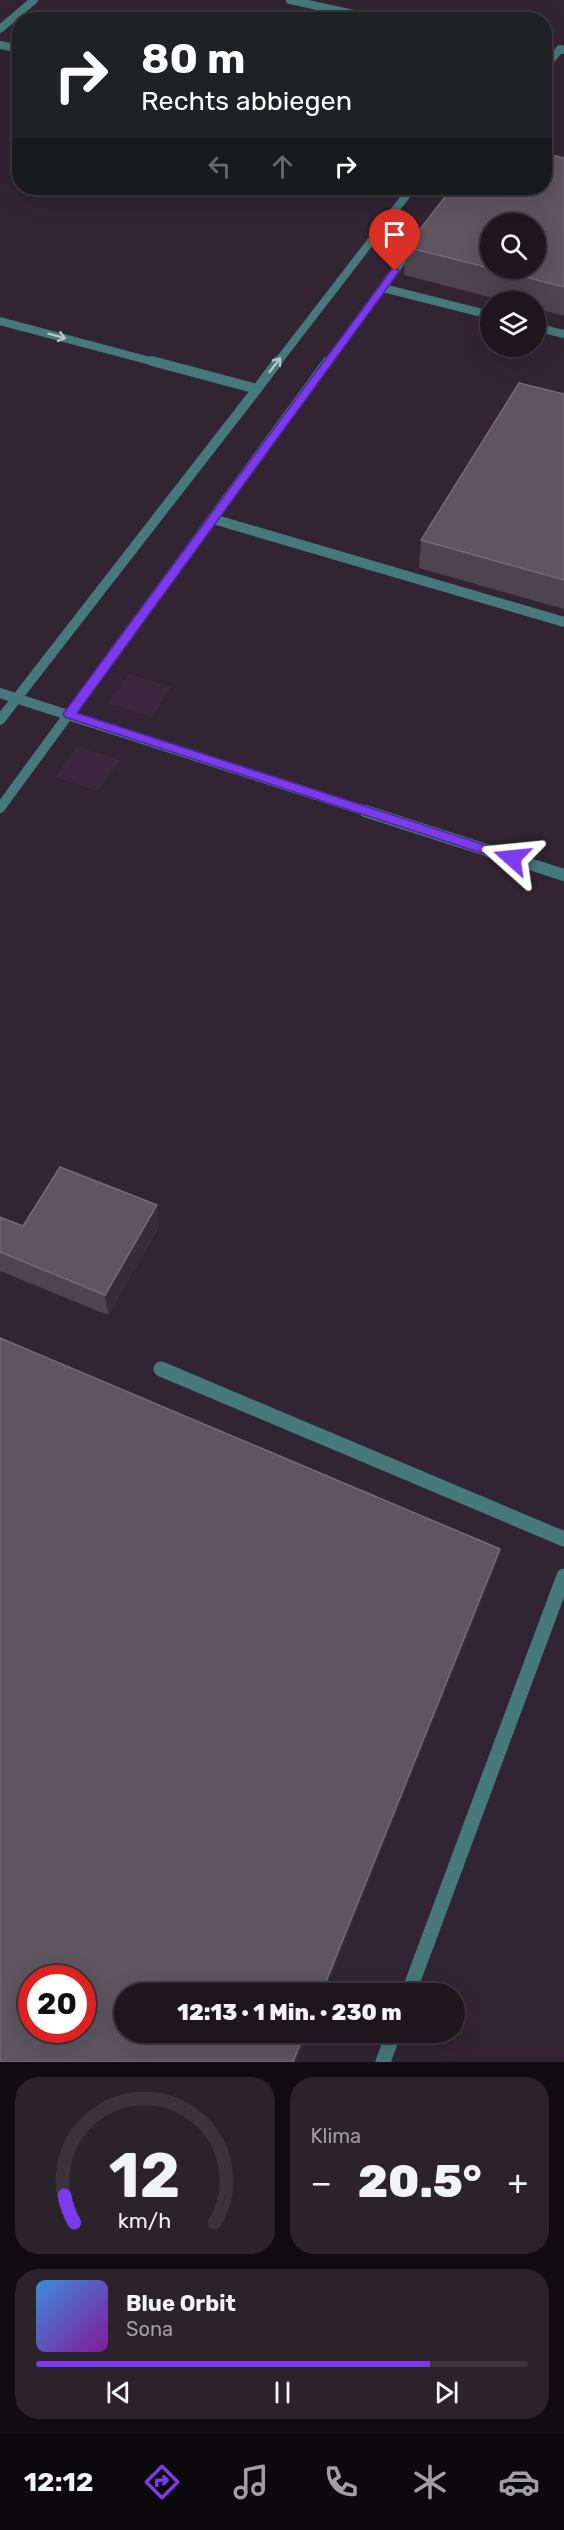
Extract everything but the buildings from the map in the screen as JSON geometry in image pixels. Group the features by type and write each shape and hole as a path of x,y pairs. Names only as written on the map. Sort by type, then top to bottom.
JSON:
{"lane":[{"path":"20,12 34,0"},
{"path":"290,0 345,12"},
{"path":"0,29 12,19"},
{"path":"0,720 407,195"},
{"path":"0,808 416,242"},
{"path":"383,288 480,312"},
{"path":"0,321 257,389"},
{"path":"546,330 564,334"},
{"path":"213,519 564,622"},
{"path":"0,693 564,875"},
{"path":"161,1369 564,1539"},
{"path":"412,1983 564,1576"},
{"path":"383,2062 390,2043"}],"shaded area":[{"path":"0,0 564,0 564,2062 0,2062"},
{"path":"129,674 172,687 151,717 107,703"},
{"path":"77,746 120,760 98,791 55,777"}],"route":[{"path":"395,271 69,714 512,858"}]}
